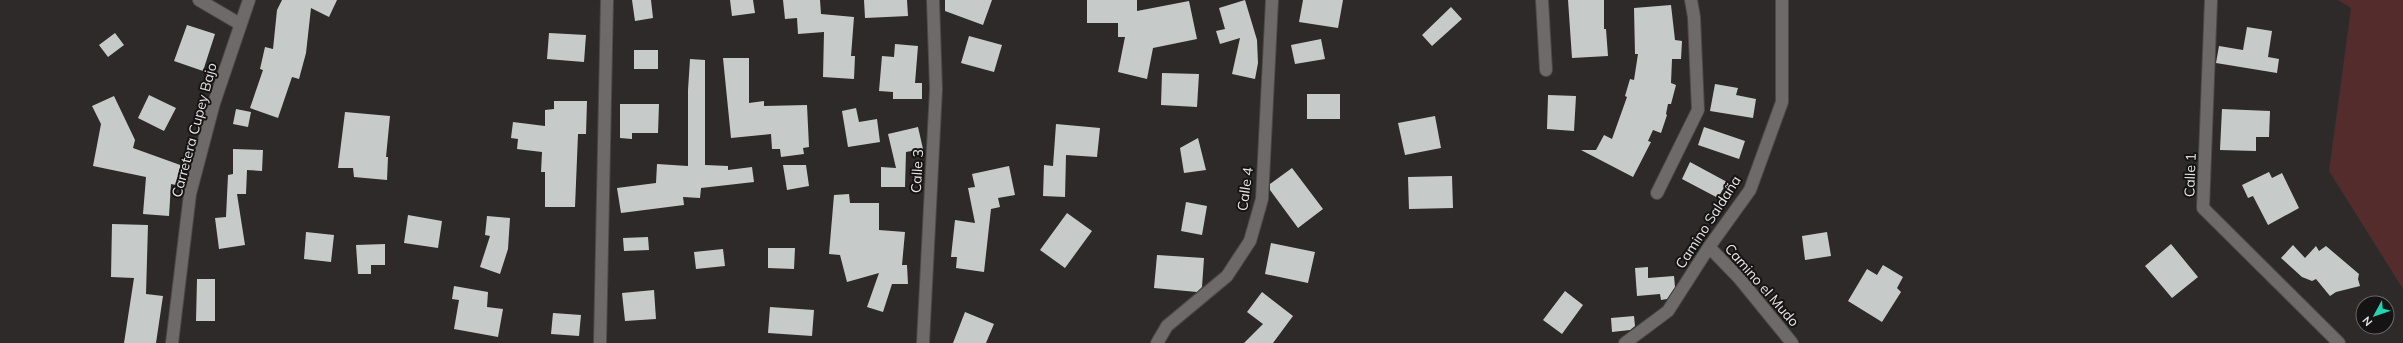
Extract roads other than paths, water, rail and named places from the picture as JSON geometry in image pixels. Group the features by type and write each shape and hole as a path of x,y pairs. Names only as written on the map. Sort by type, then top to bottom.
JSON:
{"street":[{"path":"200,0 240,24"},
{"name":"Carretera Cupey Bajo","path":"172,343 190,194 214,103 249,0"},
{"path":"600,343 607,0"},
{"name":"Calle 3","path":"923,343 936,89 933,0"},
{"name":"Calle 4","path":"1157,343 1167,326 1227,276 1250,242 1262,200 1272,0"},
{"path":"1542,0 1546,70"},
{"path":"1657,193 1698,110 1694,17 1691,0"},
{"name":"Camino Saldaña","path":"1625,343 1668,311 1709,247 1750,190 1782,102 1782,0"},
{"name":"Calle 1","path":"2211,0 2203,208 2337,343"},
{"name":"Camino el Mudo","path":"1709,247 1739,278 1792,343"}]}
